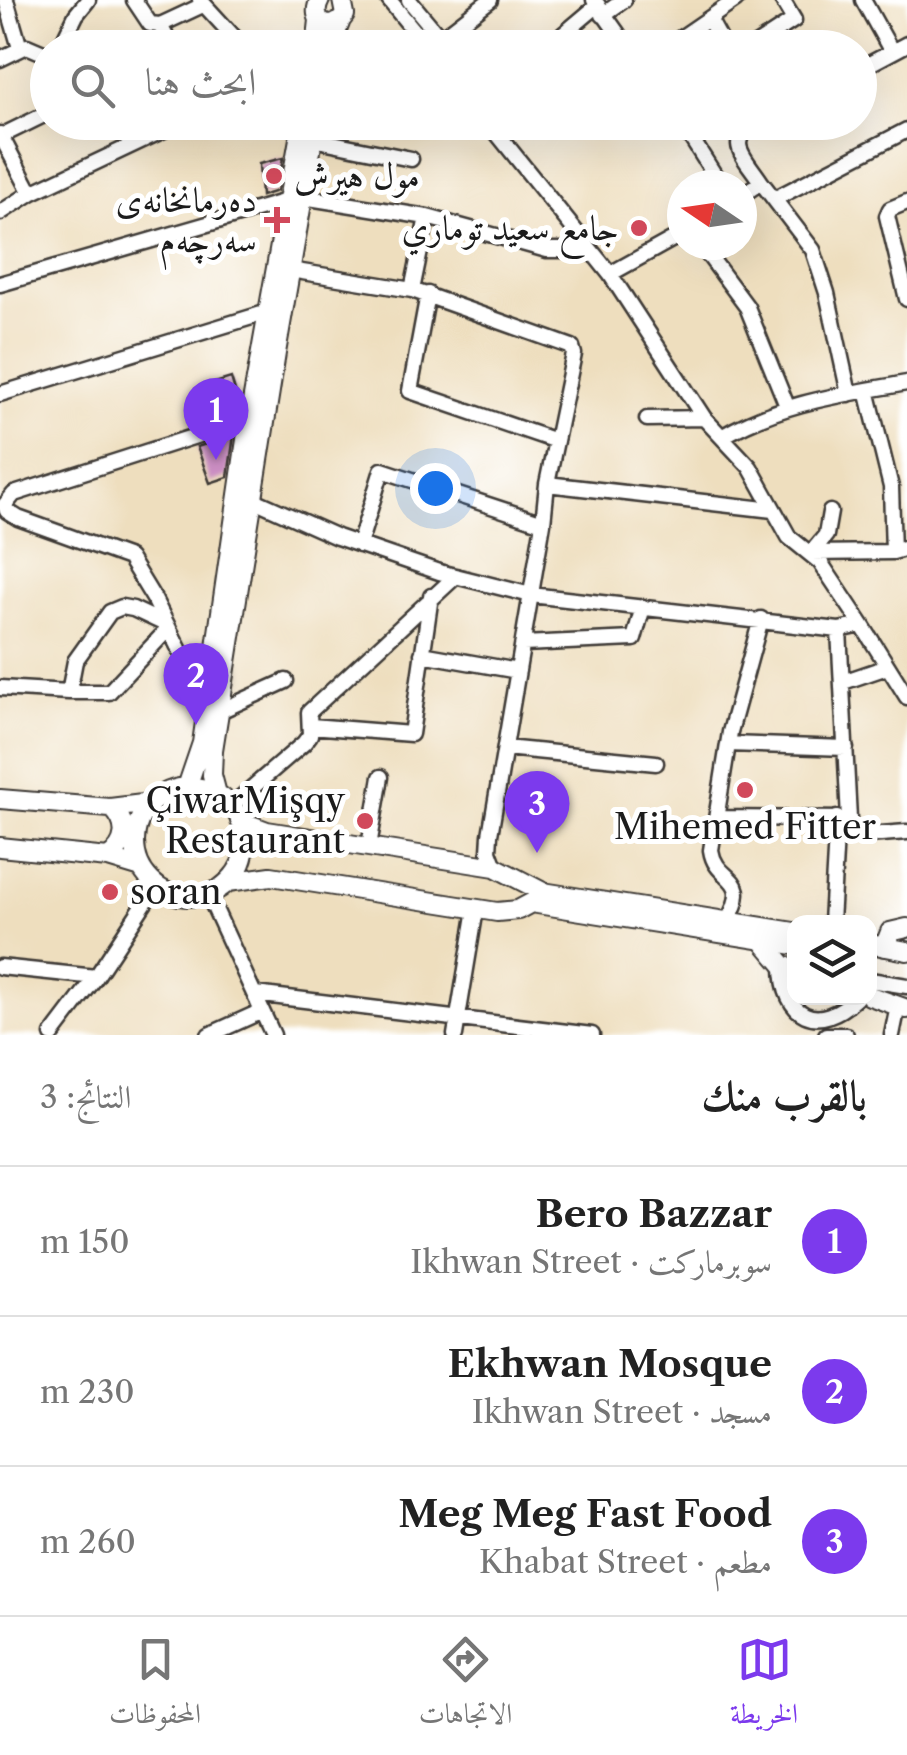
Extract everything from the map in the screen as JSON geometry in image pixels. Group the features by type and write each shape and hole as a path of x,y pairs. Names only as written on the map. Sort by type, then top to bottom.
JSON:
{"main road":[{"path":"316,7 332,26 342,12 360,0"},
{"path":"214,708 249,419 290,270 300,140"},
{"path":"311,140 268,312 268,352 252,499 203,769 186,787 151,803 136,827 136,855 141,868 156,886 176,896 208,894 228,882 264,876 476,909 512,912 537,897 787,931"},
{"path":"203,769 230,807 244,836 243,856 228,882"},
{"path":"186,787 273,832 495,867 537,897 787,944"},
{"path":"0,800 112,808 151,803"},
{"path":"108,858 122,844 125,834 119,815 112,808"},
{"path":"264,876 252,856 255,843 273,832"},
{"path":"0,848 108,858 141,868"},
{"path":"877,950 890,932 907,928"},
{"path":"761,939 787,962"},
{"path":"877,951 907,951"},
{"path":"877,951 907,962"}],"street":[{"path":"6,0 20,48"},
{"path":"69,30 88,0"},
{"path":"134,0 150,24 160,25 201,2 227,30"},
{"path":"389,0 424,30"},
{"path":"409,0 430,30"},
{"path":"456,30 490,0"},
{"path":"569,30 598,7 624,0"},
{"path":"692,30 736,0"},
{"path":"779,30 794,20 782,0"},
{"path":"864,0 892,52"},
{"path":"598,7 615,30"},
{"path":"708,19 715,30"},
{"path":"160,25 163,30"},
{"path":"877,60 907,44"},
{"path":"0,58 30,48"},
{"path":"30,122 1,135 31,193"},
{"path":"776,198 907,130"},
{"path":"0,213 31,193 143,140"},
{"path":"346,140 411,158"},
{"path":"502,140 610,274 704,418 750,467 788,538 812,553 840,588 887,667 905,688"},
{"path":"692,140 711,170"},
{"path":"738,140 738,147 761,182 813,250 827,292 848,394"},
{"path":"757,185 761,182"},
{"path":"0,284 295,199 428,218 547,250 588,250"},
{"path":"907,202 890,209 887,216 907,299"},
{"path":"412,290 428,218"},
{"path":"610,274 667,242"},
{"path":"712,260 748,308 787,406"},
{"path":"290,270 428,294 572,347 574,354 547,484 544,523 489,843 495,867"},
{"path":"428,294 410,391 556,440"},
{"path":"0,394 268,312"},
{"path":"723,436 787,406 907,383"},
{"path":"812,553 900,550 891,487 867,390"},
{"path":"647,419 704,418"},
{"path":"249,419 14,494 5,505 6,515 129,558 214,708 286,681"},
{"path":"359,545 382,470 544,523"},
{"path":"547,484 774,510"},
{"path":"252,499 359,545 531,595 839,630 862,625"},
{"path":"812,553 826,535 830,512"},
{"path":"230,807 304,743 311,726 309,712 456,576"},
{"path":"311,726 411,734 432,596"},
{"path":"69,692 75,660 110,612 122,606 167,626"},
{"path":"523,644 634,639 643,607"},
{"path":"728,920 739,894 733,879 711,856 728,744 761,619"},
{"path":"0,688 108,692 167,626"},
{"path":"832,915 843,837 846,748 839,630"},
{"path":"422,654 518,671"},
{"path":"843,682 887,667"},
{"path":"728,744 846,748"},
{"path":"505,748 656,763"},
{"path":"369,846 380,777"},
{"path":"716,818 843,818"},
{"path":"843,837 907,832"},
{"path":"52,1035 156,886"},
{"path":"208,894 273,1035"},
{"path":"455,1035 476,909"},
{"path":"0,967 96,977"},
{"path":"892,1035 885,996 907,986"},
{"path":"255,994 592,1035"},
{"path":"795,1005 810,1018 841,1013 849,1005"},
{"path":"209,1035 262,1010"},
{"path":"826,1035 846,1035"}],"building":[{"name":"مول هيرش","path":"283,158 277,191 261,196 259,164"},
{"path":"231,378 238,411 208,421 198,388"},
{"path":"234,435 228,477 210,483 197,447"}],"place":[{"name":"مول هيرش","path":"274,176"},
{"name":"دەرمانخانەی سەرچەم","path":"277,220"},
{"name":"جامع سعيد توماري","path":"639,228"},
{"name":"Bero Bazzar","path":"216,460"},
{"name":"Ekhwan Mosque","path":"196,725"},
{"name":"Mihemed Fitter","path":"745,790"},
{"name":"ÇiwarMişqy Restaurant","path":"365,821"},
{"name":"Meg Meg Fast Food","path":"537,853"},
{"name":"soran","path":"110,892"}]}
